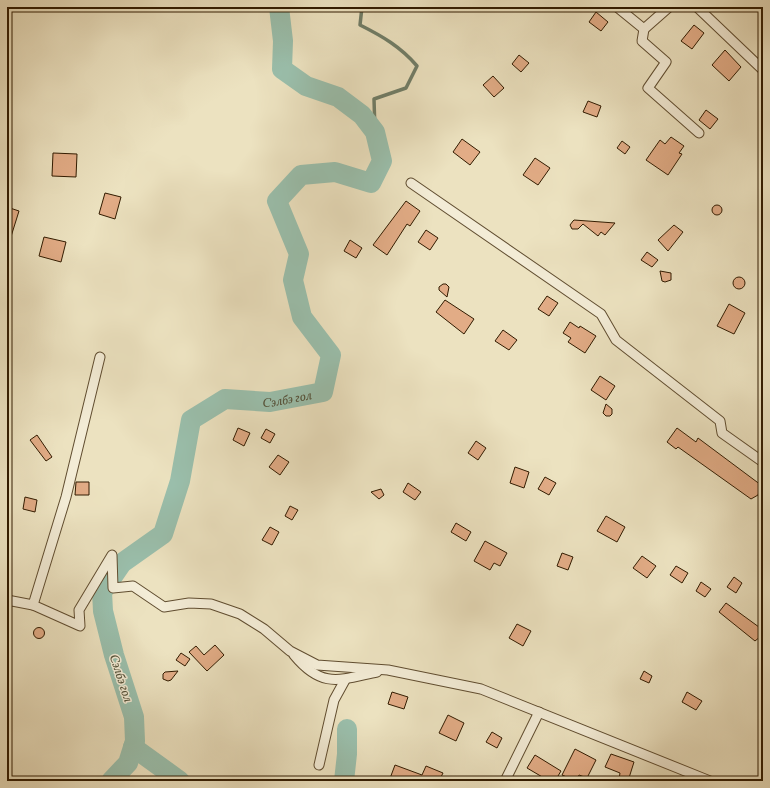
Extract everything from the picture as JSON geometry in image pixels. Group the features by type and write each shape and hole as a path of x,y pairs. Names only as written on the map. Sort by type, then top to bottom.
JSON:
{"street":[{"path":"617,7 644,29"},
{"path":"669,7 644,29 642,41 666,62 648,88 699,133"},
{"path":"697,7 763,70"},
{"path":"411,184 601,314 616,340 720,420 722,433 763,462"},
{"path":"33,605 66,497 100,357"},
{"path":"7,600 33,605 80,626 79,610 112,555 113,588 133,586 164,608 189,603 211,604 240,614 264,629 290,651 304,667 318,675 335,681 388,670"},
{"path":"290,651 317,665 388,670 481,689 710,781"},
{"path":"319,765 334,700 345,680"},
{"path":"505,781 539,712"}],"building":[{"path":"596,12 608,22 601,31 589,22"},
{"path":"694,25 704,33 692,49 681,41"},
{"path":"725,50 741,67 729,81 712,65"},
{"path":"519,55 529,63 521,72 512,64"},
{"path":"493,76 504,88 494,97 483,85"},
{"path":"588,101 601,106 597,117 583,112"},
{"path":"706,110 718,119 710,129 699,120"},
{"path":"671,137 684,146 679,153 682,154 668,175 646,160 660,140 665,144"},
{"path":"462,139 480,152 470,165 453,152"},
{"path":"622,141 630,147 625,154 617,148"},
{"path":"53,153 77,154 76,177 52,176"},
{"path":"535,158 550,168 538,185 523,175"},
{"path":"105,193 121,197 115,219 99,214"},
{"path":"406,201 420,211 410,226 407,224 387,255 373,245"},
{"path":"715,205 719,205 721,206 721,214 715,215 712,212 712,208"},
{"path":"7,207 19,211 9,243 7,243"},
{"path":"574,220 615,223 605,235 601,232 598,236 583,224 578,229 572,229 570,225"},
{"path":"674,225 683,232 668,251 658,240"},
{"path":"426,230 438,238 430,250 418,242"},
{"path":"44,237 66,242 61,262 39,256"},
{"path":"350,240 362,248 356,258 344,251"},
{"path":"647,252 658,260 652,267 641,260"},
{"path":"660,271 671,273 671,280 665,282 662,281"},
{"path":"741,277 744,278 744,288 737,289 734,288 733,281 734,278"},
{"path":"446,284 449,287 447,297 439,290 439,287"},
{"path":"547,296 558,303 549,316 538,309"},
{"path":"445,300 474,319 464,334 436,312"},
{"path":"729,304 745,313 734,334 717,326"},
{"path":"570,322 579,328 580,326 596,336 585,353 568,342 571,338 563,333"},
{"path":"503,330 517,340 509,350 495,341"},
{"path":"600,376 615,386 606,400 591,390"},
{"path":"606,404 612,409 612,414 610,416 606,416 603,413"},
{"path":"238,428 250,433 244,446 233,440"},
{"path":"677,428 696,442 698,438 761,485 758,495 751,499 678,447 676,449 667,442"},
{"path":"266,429 275,434 270,443 261,438"},
{"path":"37,435 52,457 46,461 30,440"},
{"path":"476,441 486,448 478,460 468,453"},
{"path":"278,455 289,462 280,475 269,467"},
{"path":"515,467 529,472 524,488 510,483"},
{"path":"545,477 556,483 549,495 538,489"},
{"path":"76,482 89,482 89,495 75,495"},
{"path":"408,483 421,492 415,500 403,492"},
{"path":"381,489 384,495 379,499 371,492"},
{"path":"25,497 37,500 35,512 23,509"},
{"path":"290,506 298,510 292,520 285,516"},
{"path":"606,516 625,527 617,542 597,531"},
{"path":"456,523 471,532 466,541 451,532"},
{"path":"270,527 279,532 272,545 262,540"},
{"path":"485,541 507,553 500,566 494,563 490,570 474,561"},
{"path":"562,553 573,557 568,570 557,566"},
{"path":"642,556 656,566 647,578 633,568"},
{"path":"676,566 688,573 682,583 670,575"},
{"path":"734,577 742,583 736,593 727,587"},
{"path":"701,582 711,589 705,597 696,591"},
{"path":"726,603 763,630 761,636 755,641 719,612"},
{"path":"517,624 531,631 523,646 509,638"},
{"path":"37,628 41,628 43,629 43,637 37,638 34,635 34,631"},
{"path":"215,645 224,655 207,671 189,652 196,646 204,655"},
{"path":"181,653 190,659 185,666 176,660"},
{"path":"178,671 171,680 168,681 163,679 163,674 165,672"},
{"path":"644,671 652,676 649,683 640,679"},
{"path":"392,692 408,697 404,709 388,704"},
{"path":"687,692 702,701 696,710 682,702"},
{"path":"448,715 464,723 456,741 439,733"},
{"path":"492,732 502,738 497,748 486,742"},
{"path":"575,749 596,760 587,778 579,775 576,781 562,775"},
{"path":"611,754 634,762 628,781 619,779 620,773 605,767"},
{"path":"535,755 561,771 555,781 542,781 544,778 527,768"},
{"path":"395,765 422,775 426,766 443,773 439,781 389,781"}],"waterway":[{"name":"Сэлбэ гол","path":"111,781 128,763 135,741 134,717 114,655 103,611 102,592 122,563 163,534 180,481 191,420 225,399 270,402 323,392 331,355 302,317 293,280 299,254 277,201 301,175 335,172 371,183 382,161 375,132 362,115 338,97 306,86 282,69 283,41 279,7"},
{"path":"362,7 360,25 391,42 417,66 406,88 374,99 375,132"},
{"path":"344,781 347,754 347,729"},
{"path":"133,747 180,781"}]}
